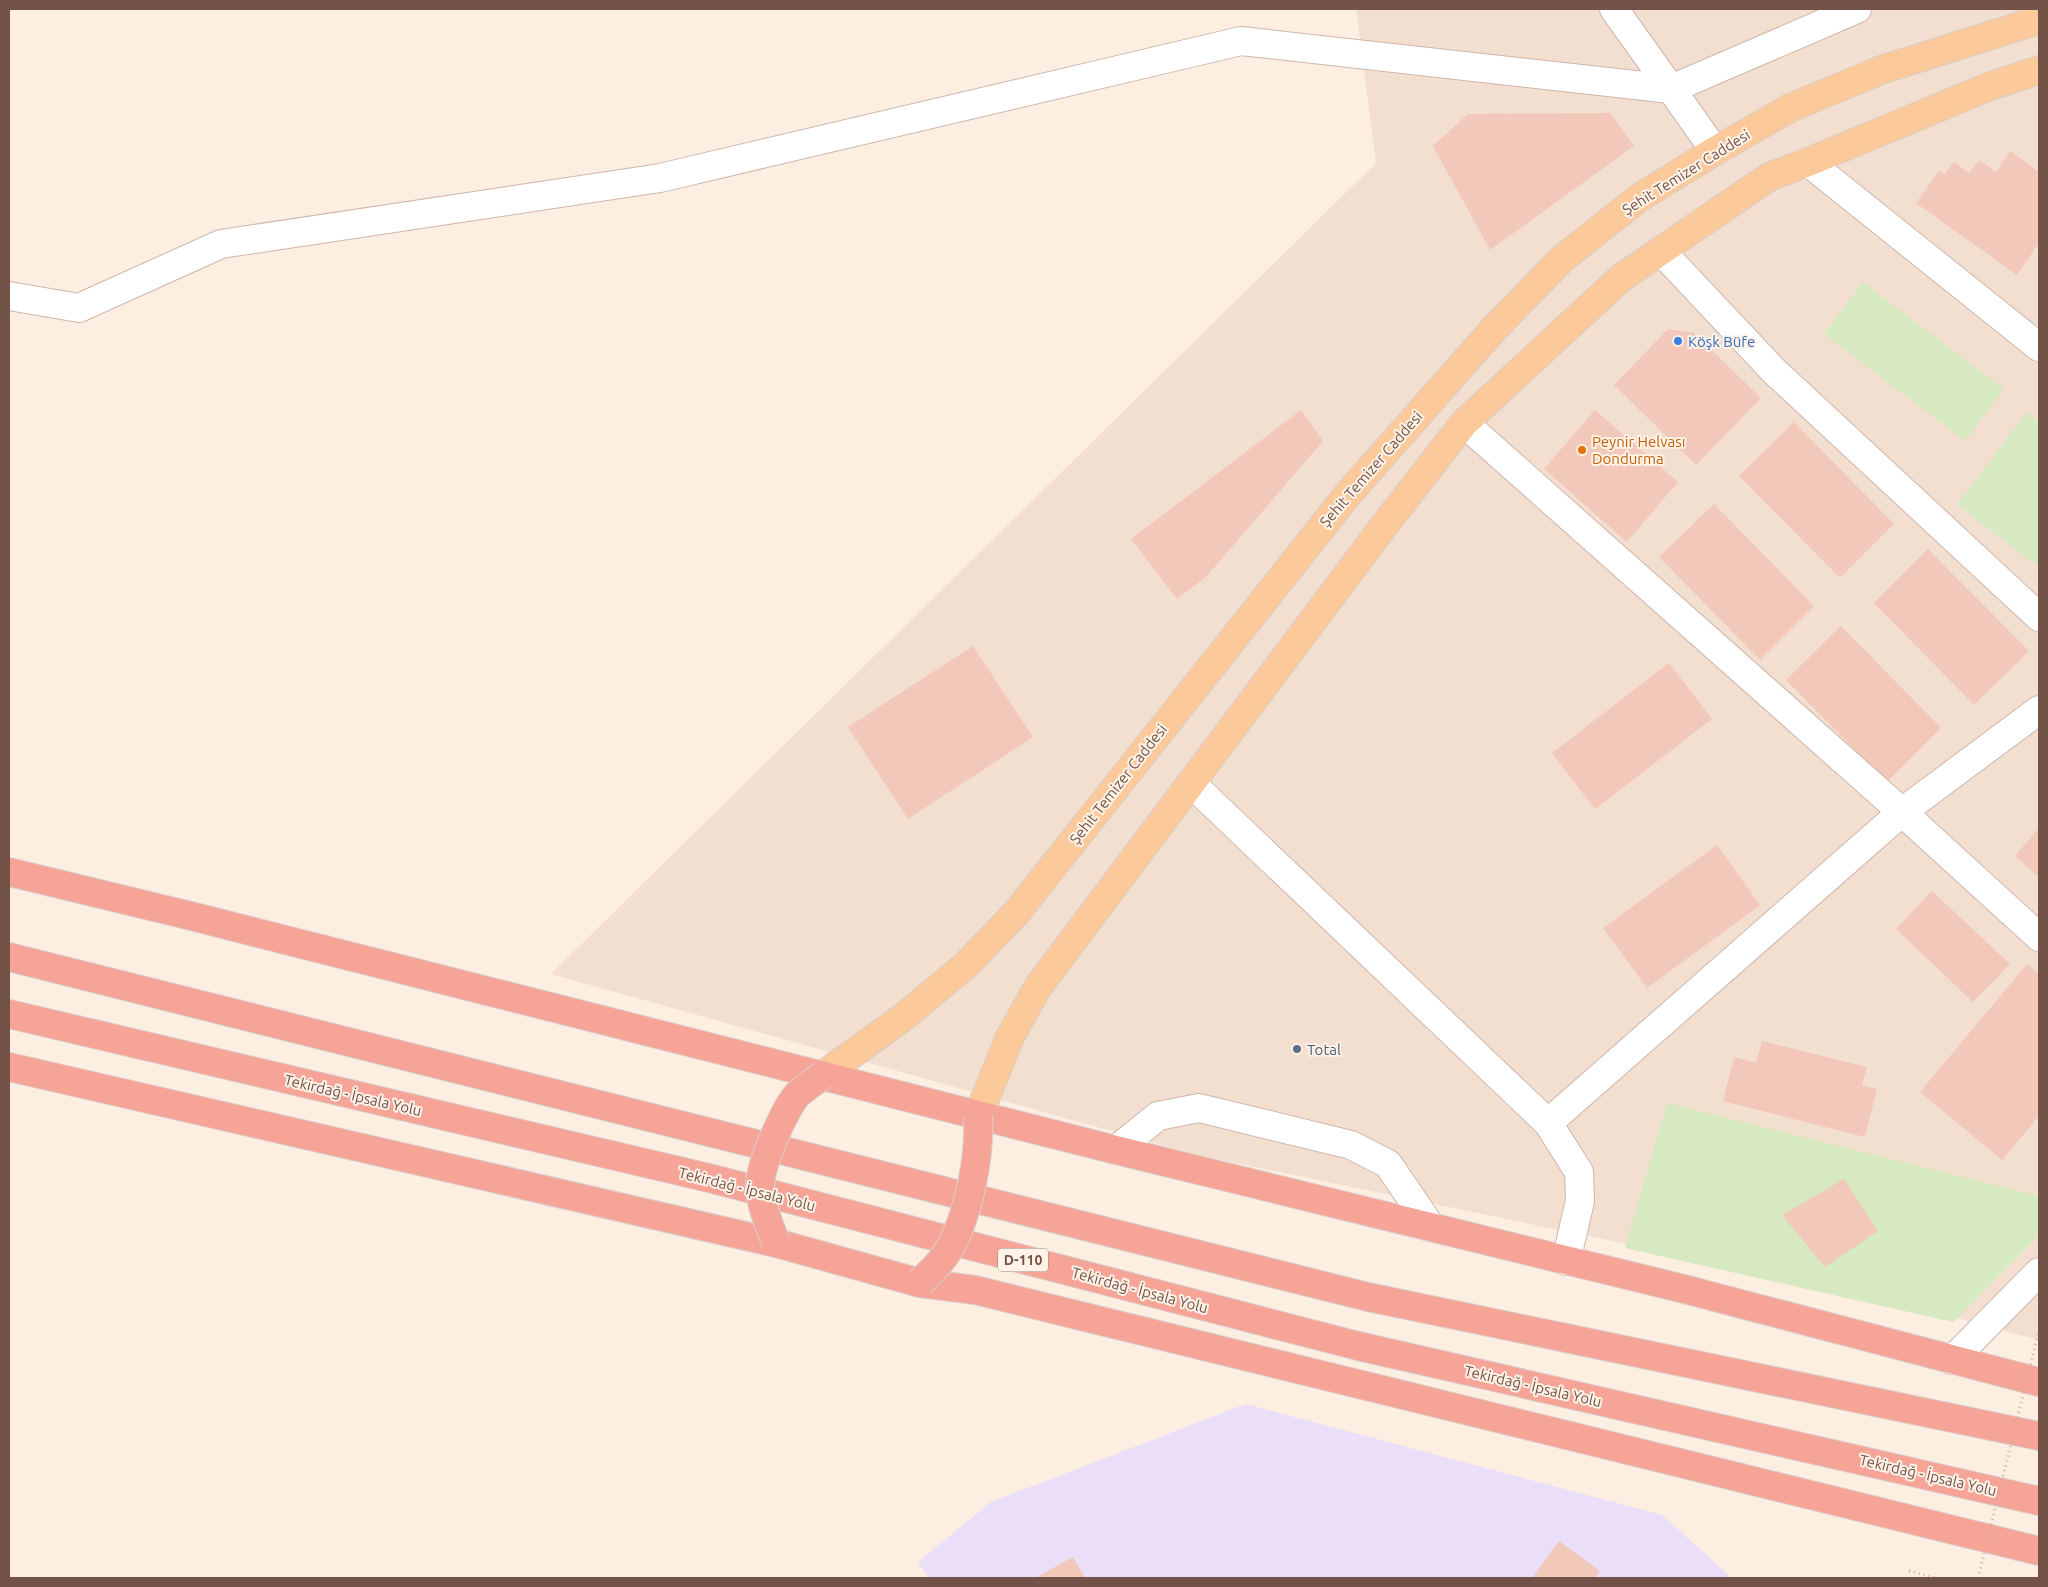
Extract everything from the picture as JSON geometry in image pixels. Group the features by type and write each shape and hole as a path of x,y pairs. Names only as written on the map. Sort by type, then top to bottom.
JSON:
{"highway":[{"path":"9,872 188,914 978,1116 1684,1289 2039,1382"},
{"path":"9,956 1368,1297 2039,1436"},
{"name":"Tekirdağ - İpsala Yolu","path":"9,1014 709,1178 1358,1346 2039,1501"},
{"path":"9,1068 776,1243 920,1283 976,1290 2039,1551"},
{"path":"776,1243 764,1209 759,1187 769,1149 783,1116 797,1094 823,1075"},
{"path":"920,1283 948,1252 962,1220 979,1140 978,1116"}],"main road":[{"name":"Şehit Temizer Caddesi","path":"823,1075 900,1019 966,965 1017,912 1348,492 1493,330 1562,259 1639,198 1790,108 1881,70 2039,20"},
{"path":"978,1116 1010,1037 1038,987 1390,518 1464,423 1621,278 1769,177 1988,87 2039,70"}],"street":[{"path":"1614,9 1715,151"},
{"path":"9,296 79,308 221,244 660,178 1241,41 1671,89 1857,9"},
{"path":"1808,162 2039,347"},
{"path":"1661,251 1774,371 2039,618"},
{"path":"1464,423 1902,812 2039,937"},
{"path":"1548,1123 1902,812 2039,710"},
{"path":"1191,783 1548,1123 1579,1172 1580,1202 1566,1261"},
{"path":"1116,1150 1158,1116 1199,1108 1351,1145 1388,1164 1431,1227"},
{"path":"1952,1360 2029,1295 2039,1272"}],"path":[{"path":"1978,1578 2039,1330"},
{"path":"1909,1571 1935,1578"}],"shaded area":[{"path":"1356,9 2039,9 2039,1340 1864,1293 1197,1155 551,974 1376,163"},
{"path":"1246,1404 1662,1515 1732,1578 929,1578 918,1562 991,1502"}],"green space":[{"path":"1863,282 2004,389 1965,441 1824,334"},
{"path":"2027,412 2039,421 2039,567 1957,505"},
{"path":"1667,1103 2039,1196 2039,1235 1953,1322 1625,1248"}],"building":[{"path":"1610,113 1634,146 1490,250 1433,146 1468,114"},
{"path":"2010,151 2039,172 2039,243 2017,275 1916,203 1939,171 1945,174 1954,162 1969,173 1979,160 1996,172"},
{"path":"1668,329 1694,333 1761,398 1696,465 1614,385"},
{"path":"1301,410 1323,441 1206,577 1177,599 1131,539"},
{"path":"1595,410 1678,482 1627,542 1544,469"},
{"path":"1794,422 1894,524 1840,578 1739,476"},
{"path":"1714,504 1814,606 1760,660 1659,557"},
{"path":"1928,549 2029,651 1974,705 1874,603"},
{"path":"1841,626 1941,728 1887,782 1786,680"},
{"path":"973,646 1033,737 908,819 848,727"},
{"path":"1669,663 1712,719 1595,809 1552,753"},
{"path":"2039,828 2039,877 2015,856"},
{"path":"1717,845 1760,905 1647,988 1603,928"},
{"path":"1932,891 2010,964 1973,1002 1896,929"},
{"path":"2027,964 2039,974 2039,1116 2002,1160 1920,1092"},
{"path":"1762,1041 1867,1067 1862,1085 1877,1089 1865,1137 1723,1101 1734,1057 1756,1063"},
{"path":"1844,1179 1878,1231 1825,1267 1782,1215"},
{"path":"1559,1541 1600,1571 1594,1578 1532,1578"},
{"path":"1073,1557 1085,1578 1035,1578"}],"place":[{"name":"Köşk Büfe","path":"1678,341"},
{"name":"Peynir Helvası Dondurma","path":"1582,450"},
{"name":"Total","path":"1297,1049"}]}
